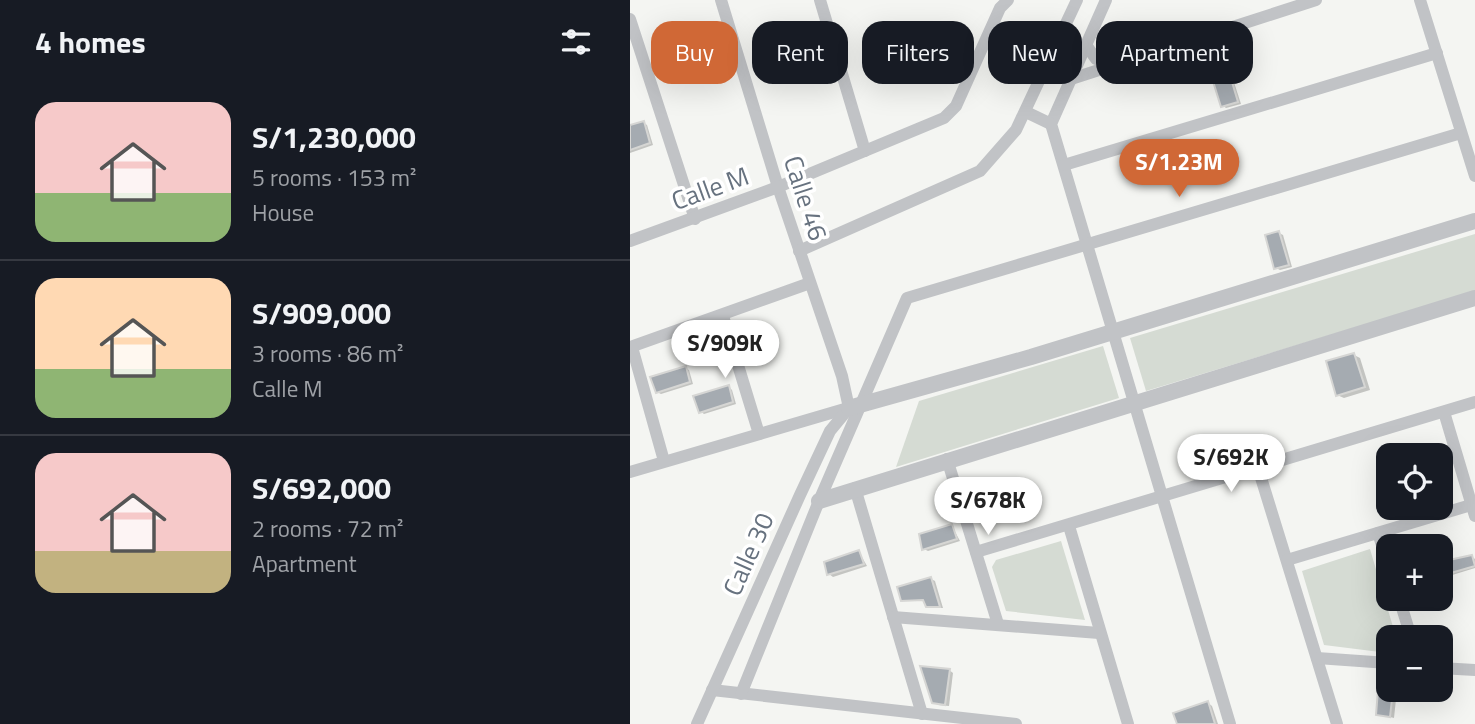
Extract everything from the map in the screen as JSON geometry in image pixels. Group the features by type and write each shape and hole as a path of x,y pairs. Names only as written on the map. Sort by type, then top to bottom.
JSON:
{"street":[{"name":"Calle 46","path":"721,0 799,251 855,407"},
{"name":"Calle M","path":"630,241 778,187 938,122 956,106 1000,8 1008,0"},
{"path":"799,251 980,172 1016,130 1077,0"},
{"path":"1082,54 1106,0"},
{"path":"1250,21 1316,0"},
{"path":"1420,0 1475,176"},
{"path":"824,3 865,151"},
{"path":"630,19 695,219"},
{"path":"1086,45 1096,59"},
{"path":"1064,165 1437,53"},
{"path":"1069,84 1051,124 1230,724"},
{"path":"1026,112 1051,124"},
{"path":"741,694 820,501 855,407 907,298 1461,133"},
{"path":"630,472 1114,331 1475,221"},
{"path":"664,461 631,347 810,283"},
{"path":"800,495 820,501 947,459 1475,298"},
{"path":"723,316 759,434"},
{"path":"976,552 1475,402"},
{"name":"Calle 30","path":"697,724 830,432 855,407"},
{"path":"1287,560 1378,533 1473,510 1444,411"},
{"path":"947,459 998,624"},
{"path":"1258,468 1337,724"},
{"path":"855,488 922,714"},
{"path":"1069,526 1128,724"},
{"path":"893,617 1099,633"},
{"path":"1317,658 1376,662"},
{"path":"1453,669 1475,670"},
{"path":"712,690 1016,724"}],"shaded area":[{"path":"1475,234 1475,291 1146,391 1130,338"},
{"path":"1103,346 1119,398 896,467 919,401"},
{"path":"1061,541 1085,620 1006,611 992,567 996,560"},
{"path":"1370,549 1376,569 1376,611 1388,611 1392,625 1376,625 1376,652 1324,645 1302,571"}],"building":[{"path":"1214,84 1233,84 1238,102 1221,107"},
{"path":"644,121 650,143 630,150 630,125"},
{"path":"1279,231 1289,265 1274,269 1265,235"},
{"path":"1354,353 1365,387 1336,396 1326,361"},
{"path":"686,366 690,382 656,393 650,377"},
{"path":"729,385 733,402 699,413 693,396"},
{"path":"952,524 957,539 922,550 919,534"},
{"path":"859,550 864,564 827,575 824,562"},
{"path":"1472,555 1475,566 1453,572 1453,559"},
{"path":"931,577 940,607 926,607 923,600 901,601 897,587"},
{"path":"920,666 950,669 945,705 932,703"},
{"path":"1208,701 1215,724 1177,724 1173,713"},
{"path":"1377,702 1392,702 1390,717 1376,715"}]}
